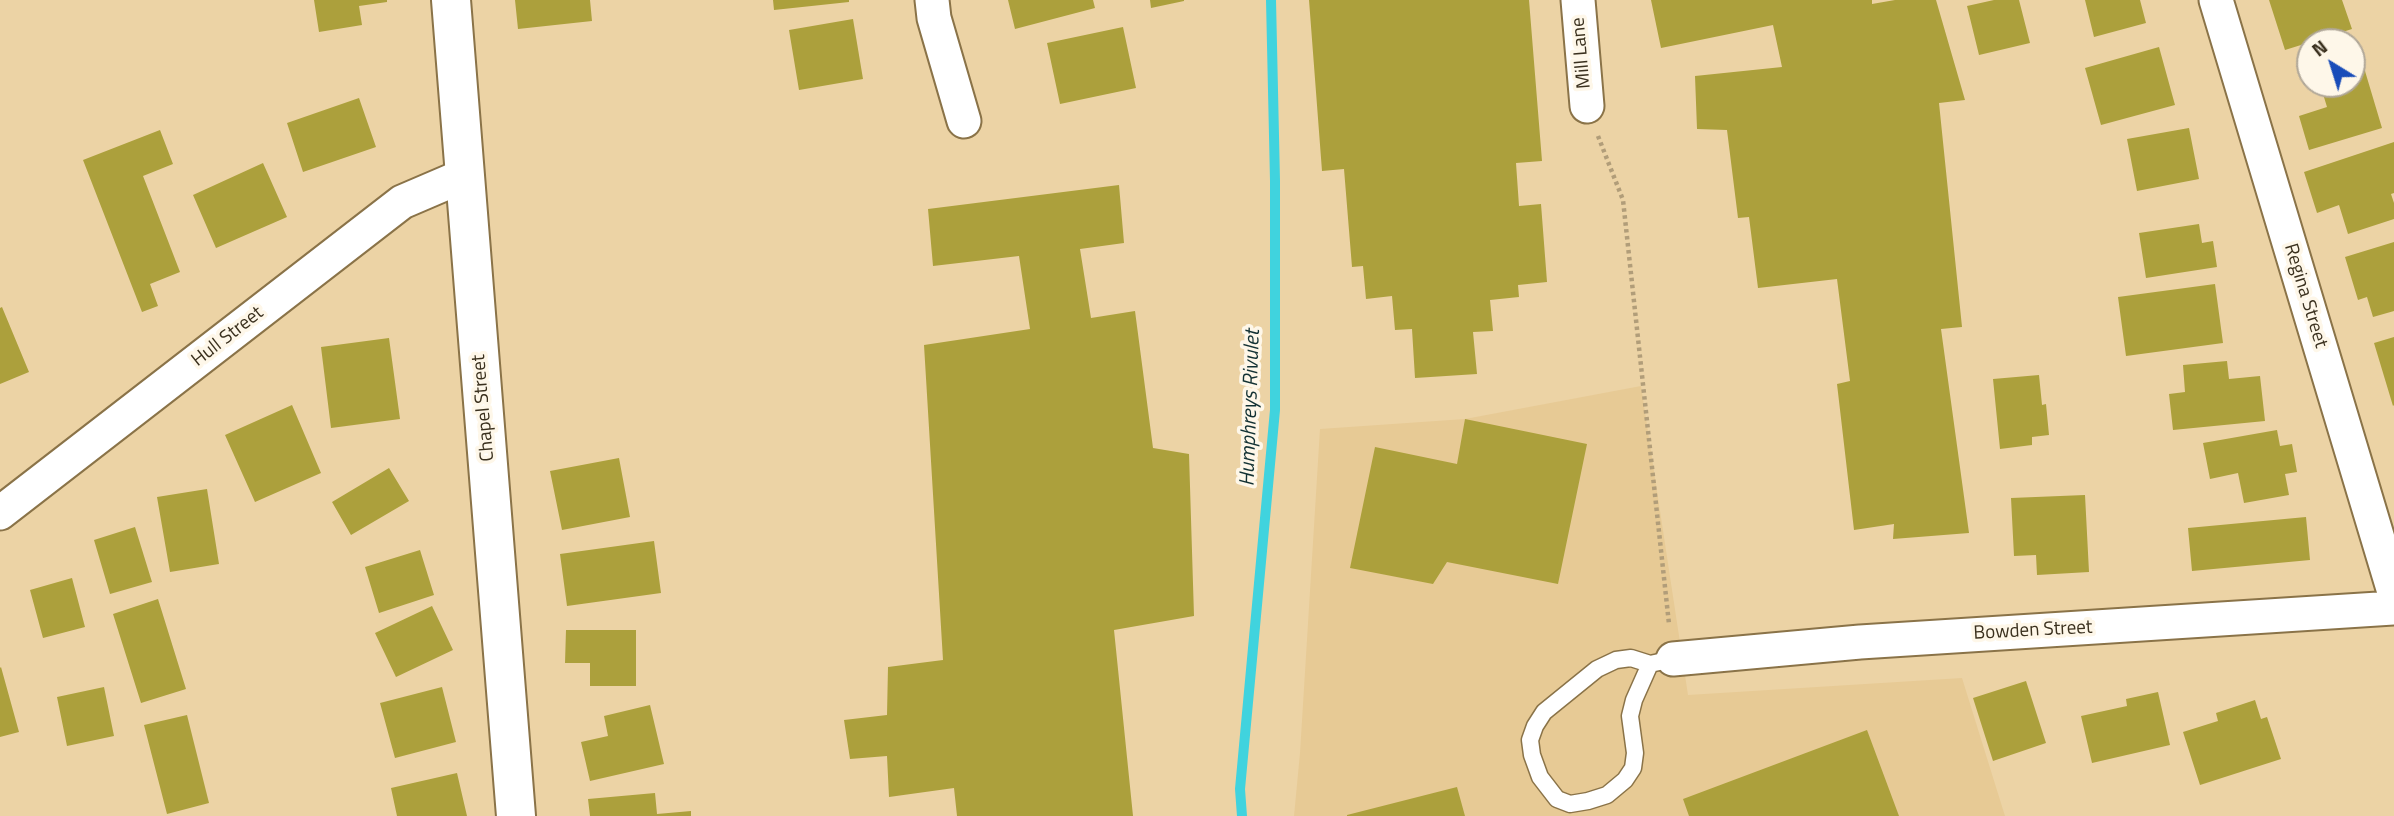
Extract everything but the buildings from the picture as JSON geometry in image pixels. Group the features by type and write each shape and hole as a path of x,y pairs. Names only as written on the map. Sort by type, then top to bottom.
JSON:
{"street":[{"name":"Chapel Street","path":"451,0 516,816"},
{"path":"932,0 933,18 964,121"},
{"name":"Mill Lane","path":"1578,0 1587,106"},
{"name":"Regina Street","path":"2216,0 2394,592"},
{"name":"Hull Street","path":"0,513 402,202 466,175"},
{"name":"Bowden Street","path":"1662,662 1860,642 2394,608"}],"lane":[{"path":"1631,658 1662,662 1634,700 1630,716 1635,752 1633,768 1625,780 1607,795 1588,801 1570,804 1557,799 1540,777 1532,755 1530,740 1544,712 1597,669 1616,660 1631,658"}],"path":[{"path":"1587,106 1623,200 1662,662"}],"shaded area":[{"path":"1641,386 1688,695 1962,678 2005,816 1294,816 1320,429 1465,419"}],"waterway":[{"name":"Humphreys Rivulet","path":"1242,816 1240,789 1275,410 1275,181 1271,0"}]}
